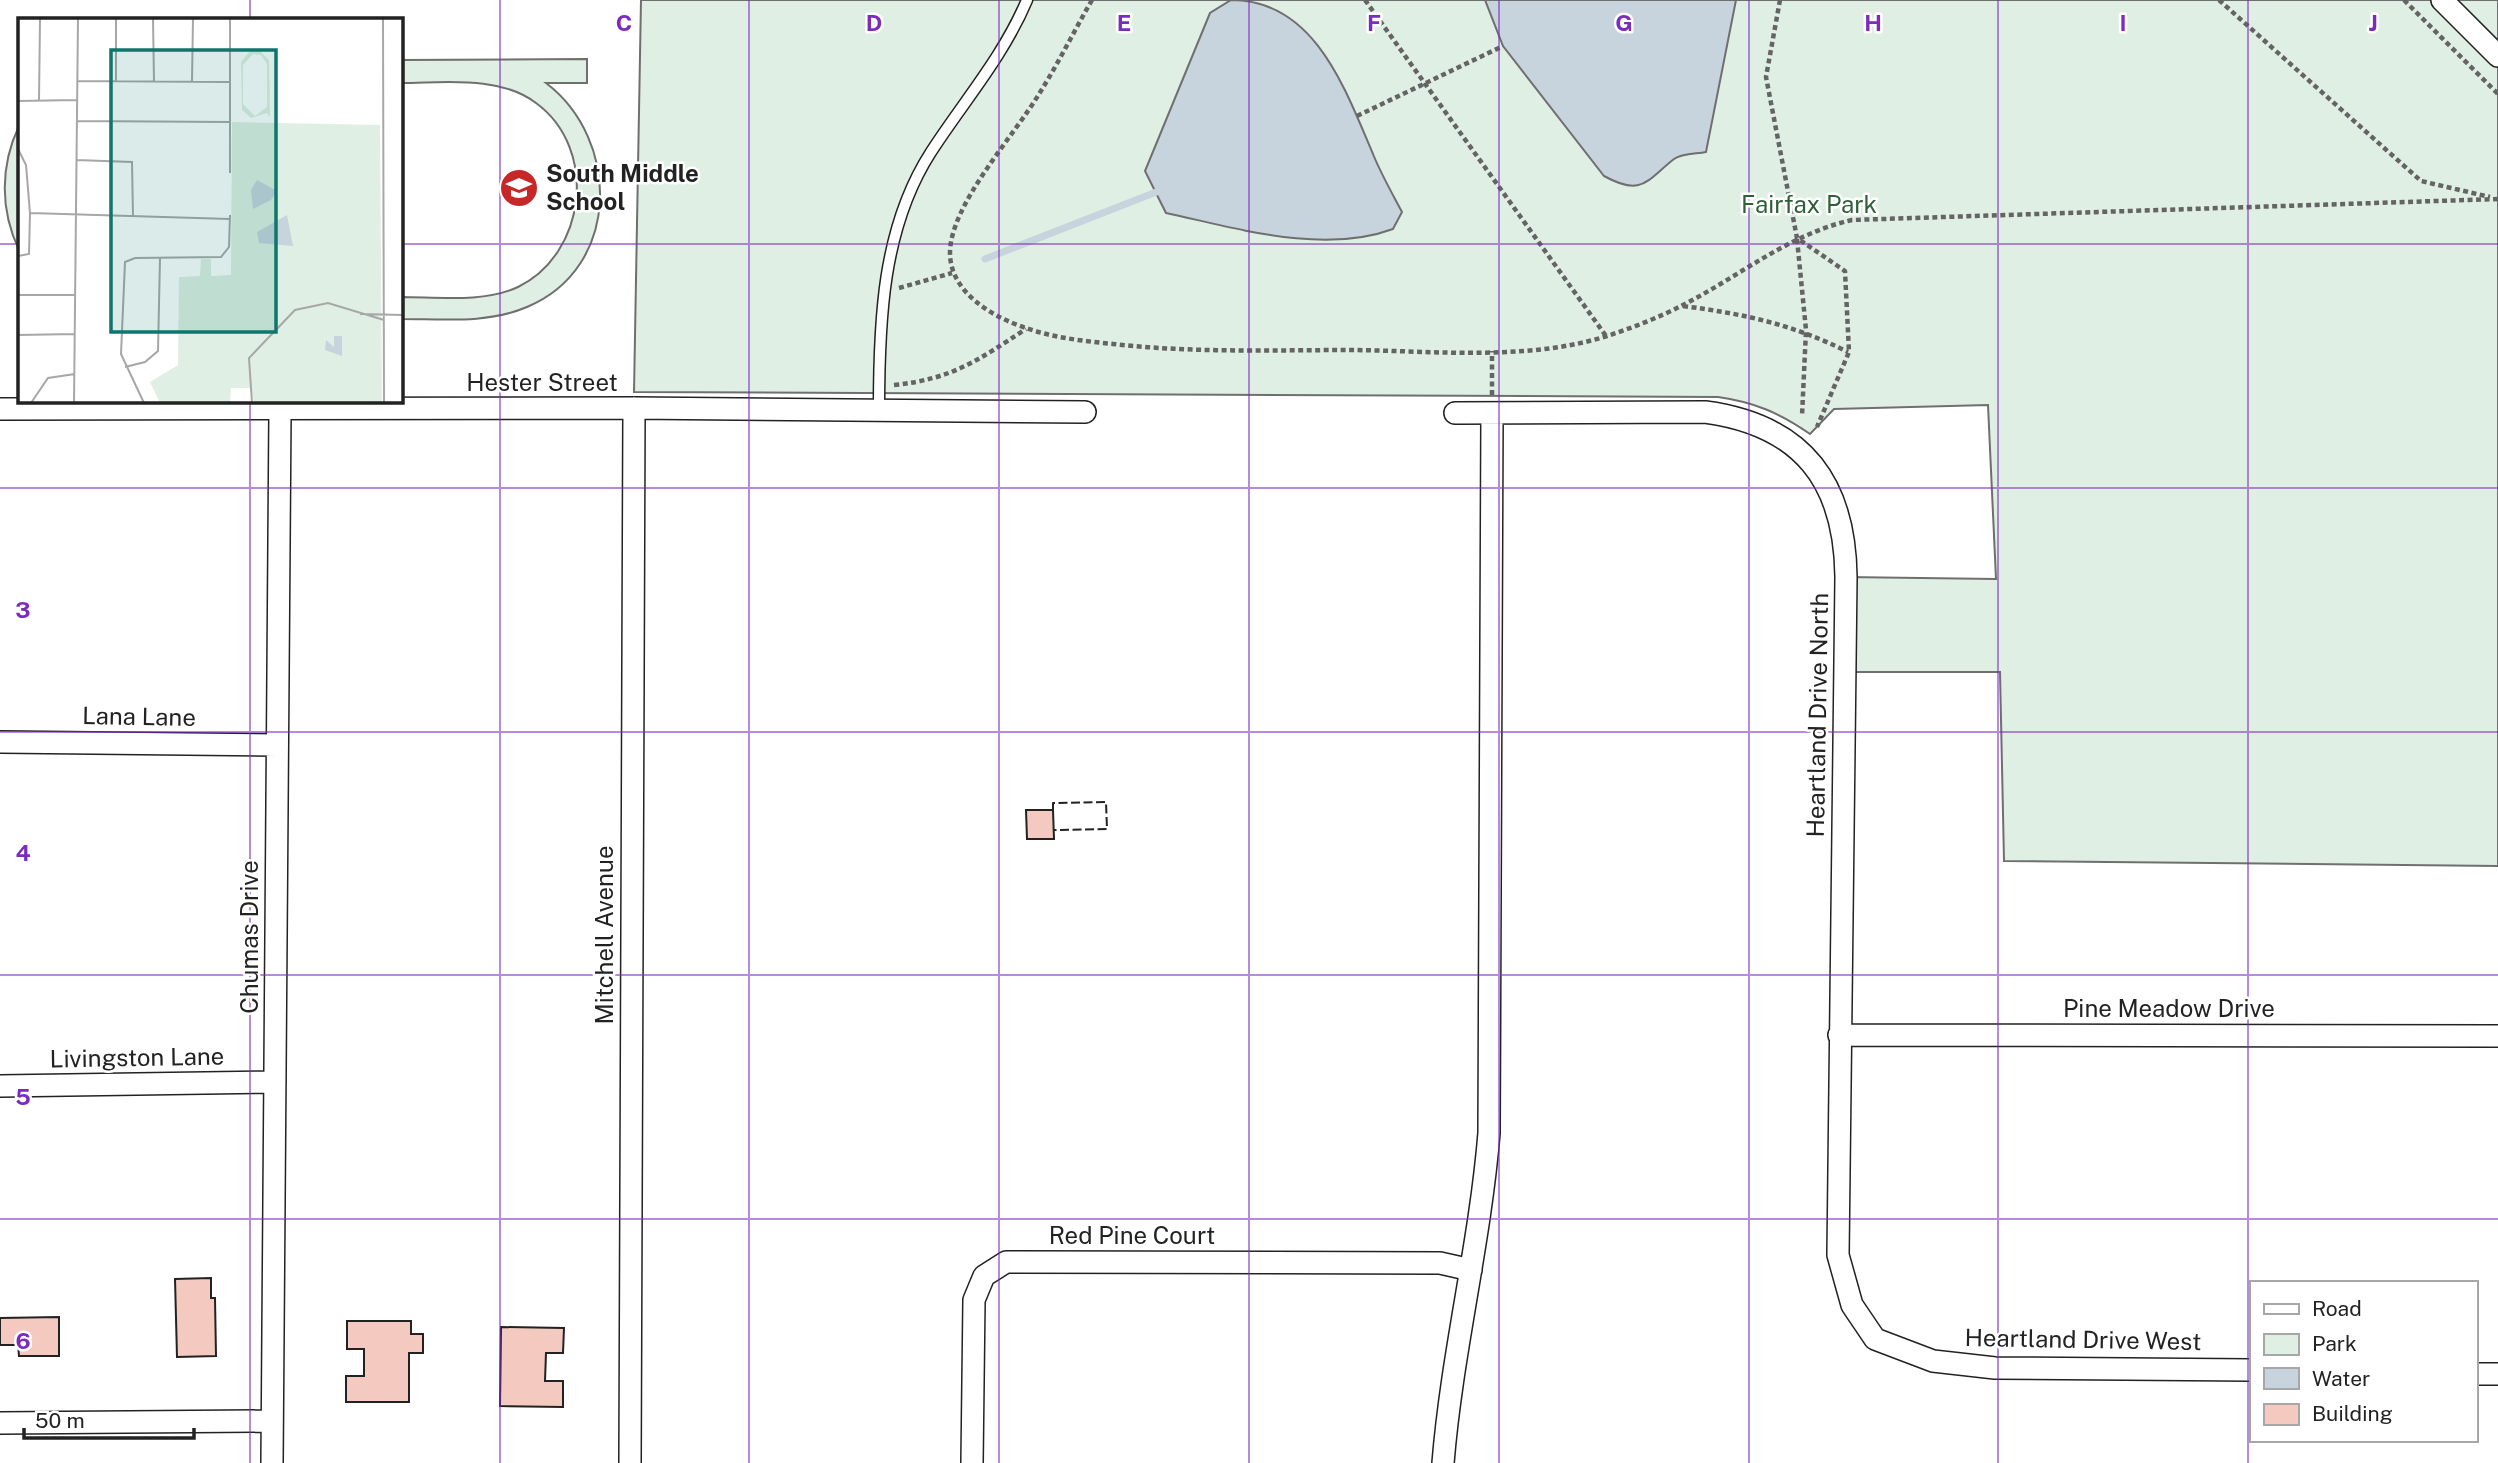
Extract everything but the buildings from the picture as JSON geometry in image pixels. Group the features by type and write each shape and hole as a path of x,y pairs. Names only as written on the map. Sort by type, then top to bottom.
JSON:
{"street":[{"path":"2442,0 2498,56"},
{"name":"Hester Street","path":"0,409 280,411 634,408 1085,412"},
{"name":"Mitchell Avenue","path":"630,1463 634,408"},
{"name":"Chumas Drive","path":"272,1463 280,411"},
{"name":"Heartland Drive North","path":"1455,413 1705,412 1737,416 1768,428 1795,445 1829,487 1840,515 1845,547 1838,1255 1852,1305 1875,1339"},
{"path":"1443,1463 1448,1399 1483,1199 1489,1133 1492,413"},
{"name":"Lana Lane","path":"0,742 277,745"},
{"name":"Pine Meadow Drive","path":"1839,1035 2498,1035"},
{"name":"Livingston Lane","path":"0,1086 275,1082"},
{"name":"Red Pine Court","path":"972,1463 974,1300 984,1276 1006,1262 1440,1263 1471,1270"},
{"name":"Heartland Drive West","path":"1875,1339 1933,1361 1995,1368 2250,1370"},
{"path":"2477,1374 2498,1374"},
{"path":"0,1423 272,1421"}],"lane":[{"path":"879,409 884,292 899,219 911,187 930,153 1013,34 1027,0"}],"path":[{"path":"1092,0 1039,96 966,203 955,226 950,250 952,273 967,293 985,308 1027,329 1080,341 1165,350 1492,351 1559,346 1606,336 1682,306 1797,238 1822,226 1852,220 2498,199"},
{"path":"1365,0 1606,336"},
{"path":"1780,0 1766,77 1797,238 1806,330 1802,416"},
{"path":"2219,0 2421,181 2498,199"},
{"path":"2404,0 2498,94"},
{"path":"1357,116 1503,46"},
{"path":"1797,238 1845,271 1849,352 1817,427"},
{"path":"884,292 952,273"},
{"path":"1682,306 1745,314 1806,330 1849,352"},
{"path":"879,386 924,382 963,370 1027,329"},
{"path":"1492,351 1492,413"}],"green space":[{"name":"Fairfax Park","path":"641,0 2498,0 2498,866 2004,861 2000,672 1845,672 1846,577 1996,579 1988,405 1834,409 1810,434 1766,410 1718,397 634,392"},
{"path":"587,59 587,83 546,83 571,107 588,137 598,169 600,202 594,234 580,264 558,289 527,307 496,316 402,319 402,297 460,298 490,295 518,287 541,272 558,251 570,226 576,200 576,173 569,147 556,123 536,103 521,94 488,84 402,83 402,60"},
{"path":"18,128 18,248 8,219 5,188 8,157"}],"water":[{"path":"1231,0 1260,4 1285,15 1305,32 1323,53 1351,103 1402,212 1393,229 1338,240 1309,239 1250,232 1166,213 1145,171 1210,13"},
{"path":"1485,0 1736,0 1706,152 1677,157 1650,180 1635,186 1604,176 1503,46"}],"waterway":[{"path":"985,259 1164,189"}],"fence":[{"path":"1053,810 1053,803 1106,802 1107,829 1054,830"}],"place":[{"name":"South Middle School","path":"519,188"}]}
